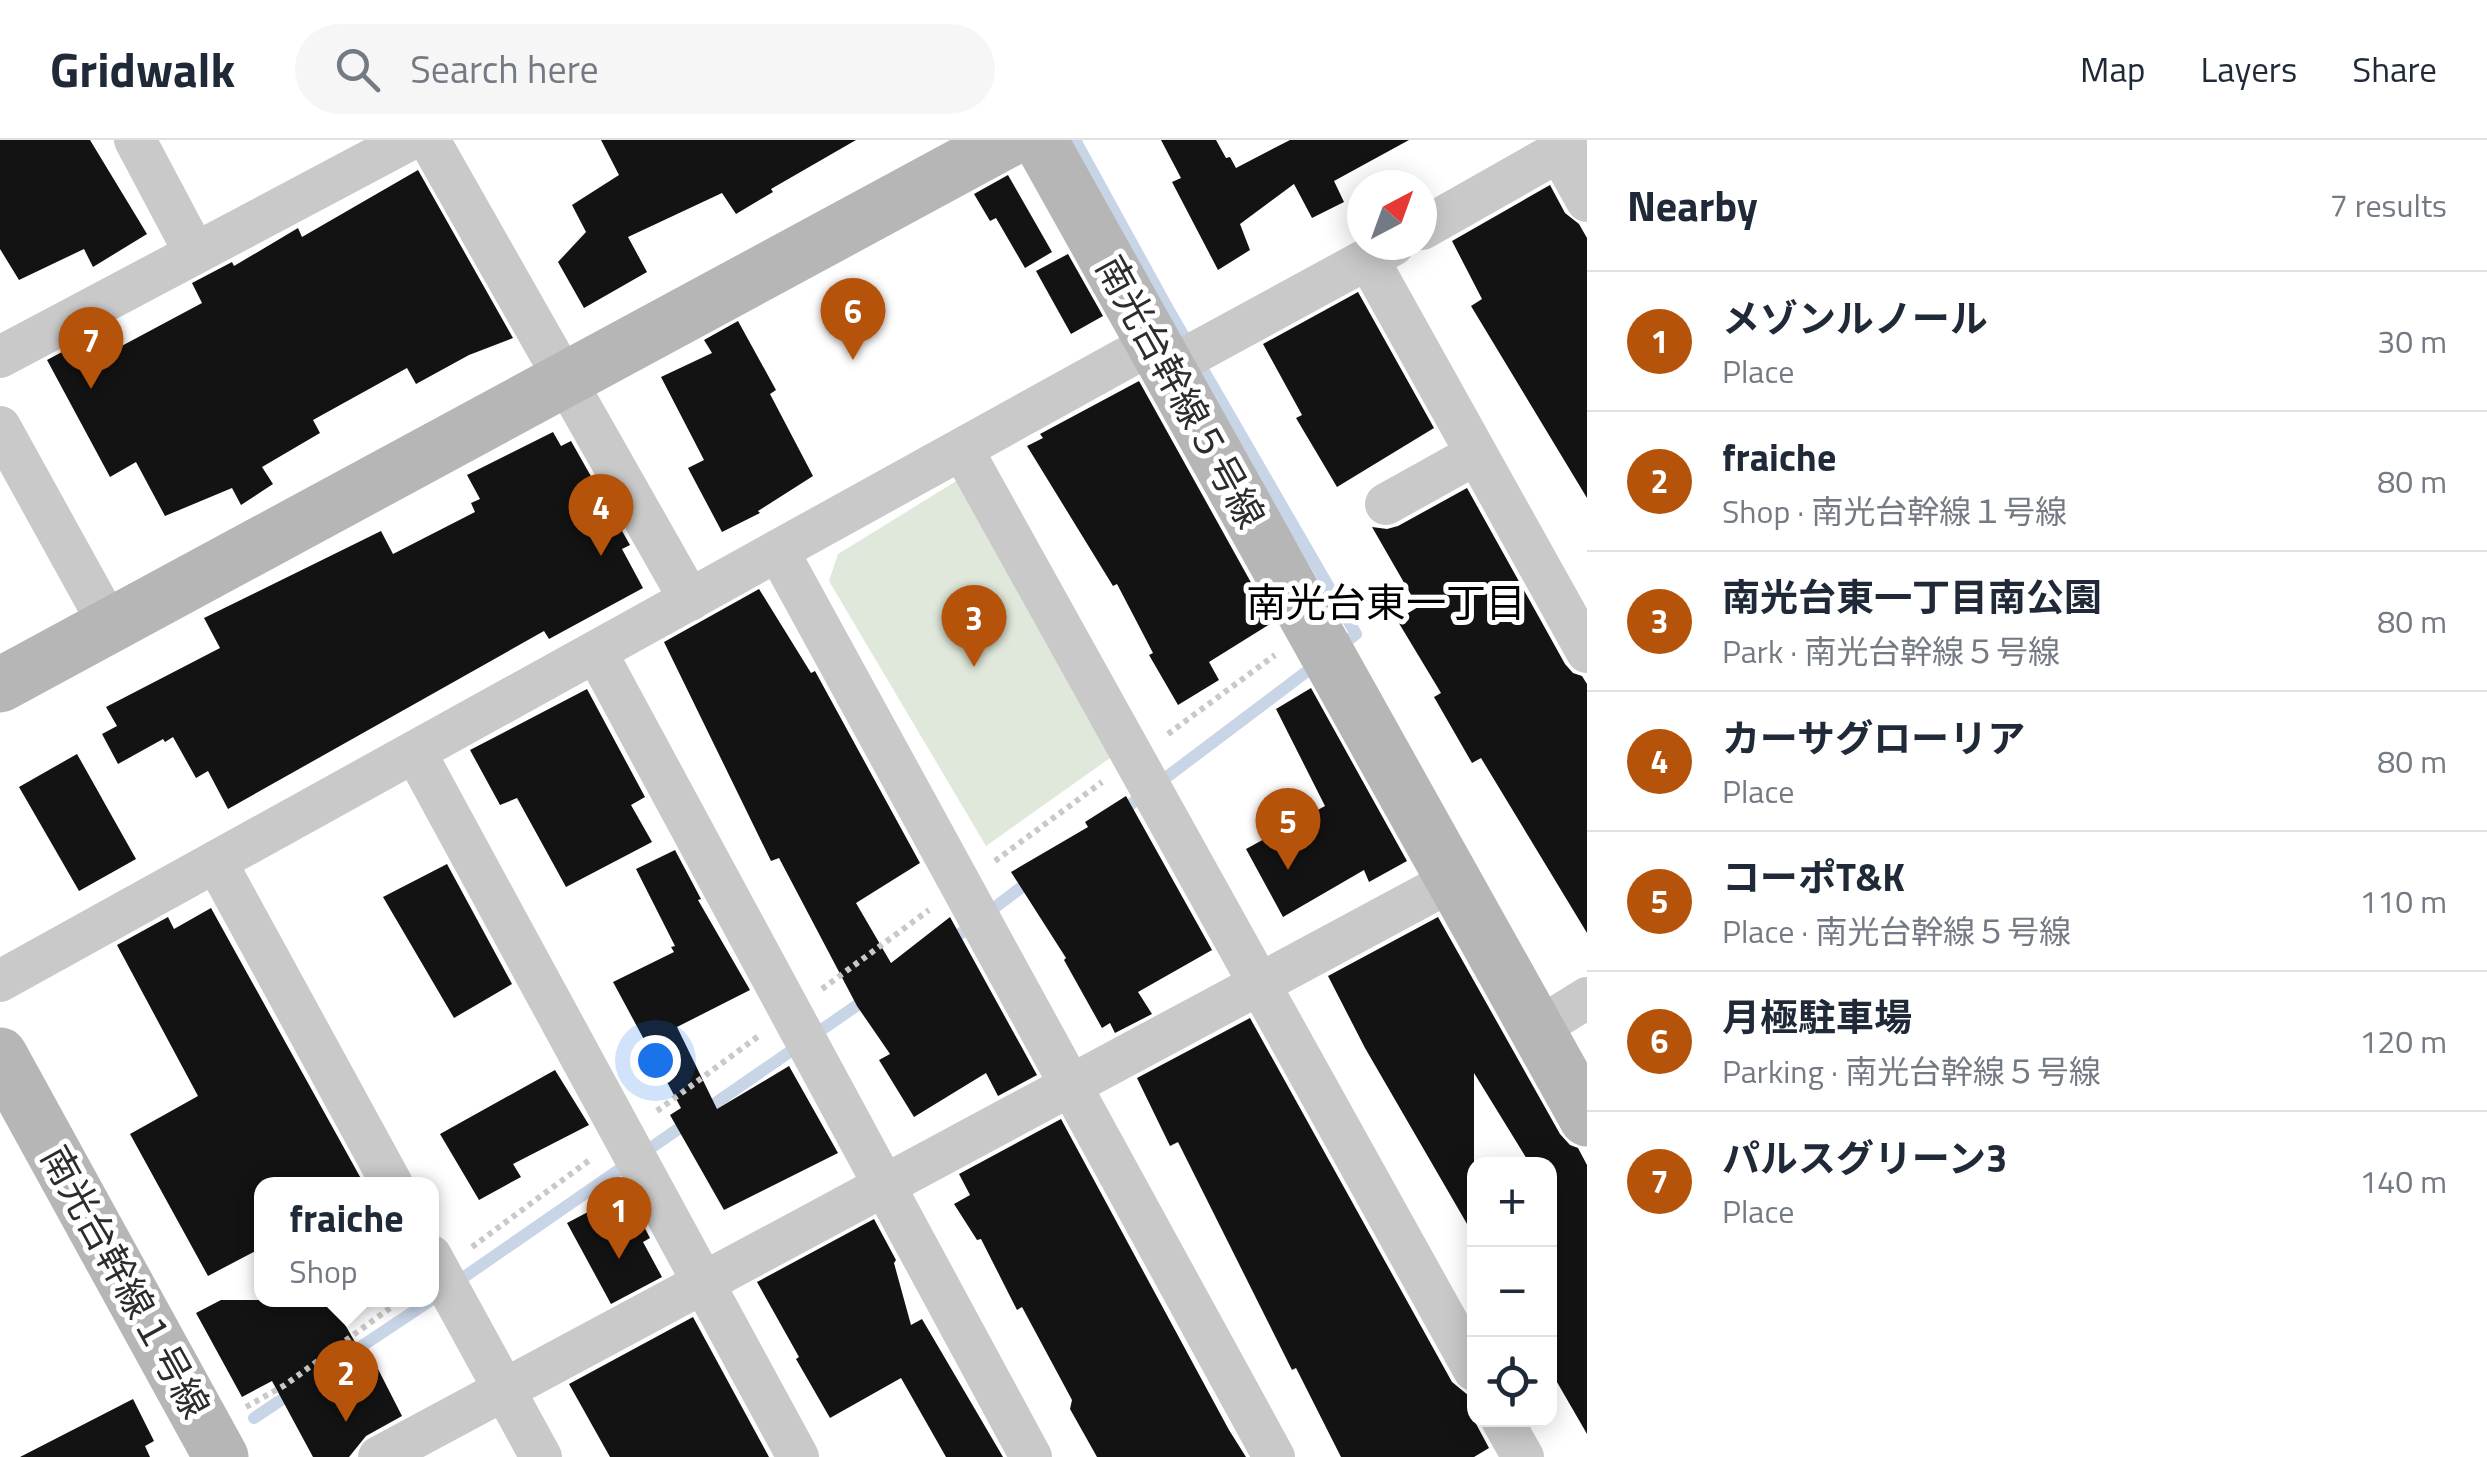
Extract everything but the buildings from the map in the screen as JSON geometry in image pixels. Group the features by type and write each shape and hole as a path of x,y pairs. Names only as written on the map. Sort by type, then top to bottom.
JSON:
{"street":[{"path":"134,140 196,253"},
{"path":"0,356 409,140"},
{"path":"429,140 690,600"},
{"path":"0,685 1008,140"},
{"name":"南光台幹線５号線","path":"1040,140 1181,352 1324,648 1587,1119"},
{"path":"1437,221 1569,146 1587,201"},
{"path":"0,982 962,449 1181,352 1365,260"},
{"path":"1385,260 1476,454 1587,652"},
{"path":"0,426 111,628"},
{"path":"962,449 1467,1357"},
{"path":"1386,504 1476,454"},
{"path":"778,551 1274,1457"},
{"path":"596,652 1031,1457"},
{"path":"415,752 798,1457"},
{"path":"216,862 388,1177"},
{"path":"379,1457 1453,880"},
{"path":"1537,1029 1587,998"},
{"name":"南光台幹線１号線","path":"0,1055 229,1435"},
{"path":"442,1277 541,1457"},
{"path":"1506,1427 1523,1457"}],"path":[{"path":"442,1277 632,1150 1324,648"},
{"path":"229,1435 285,1385 391,1307"}],"shaded area":[{"path":"958,480 1117,753 986,846 829,581 838,554"}],"waterway":[{"path":"1075,140 1356,634 1338,648"},
{"path":"1119,813 1318,663"},
{"path":"948,943 1031,880"},
{"path":"454,1284 869,997"},
{"path":"347,1356 420,1307"},
{"path":"254,1418 293,1392"}],"place":[{"name":"月極駐車場","path":"853,360"},
{"name":"パルスグリーン3","path":"91,389"},
{"name":"カーサグローリア","path":"601,556"},
{"name":"南光台東一丁目南公園","path":"974,667"},
{"name":"コーポT&K","path":"1288,870"},
{"name":"メゾンルノール","path":"619,1259"},
{"name":"fraiche","path":"346,1422"}],"district":[{"name":"南光台東一丁目","path":"1386,603"}]}
